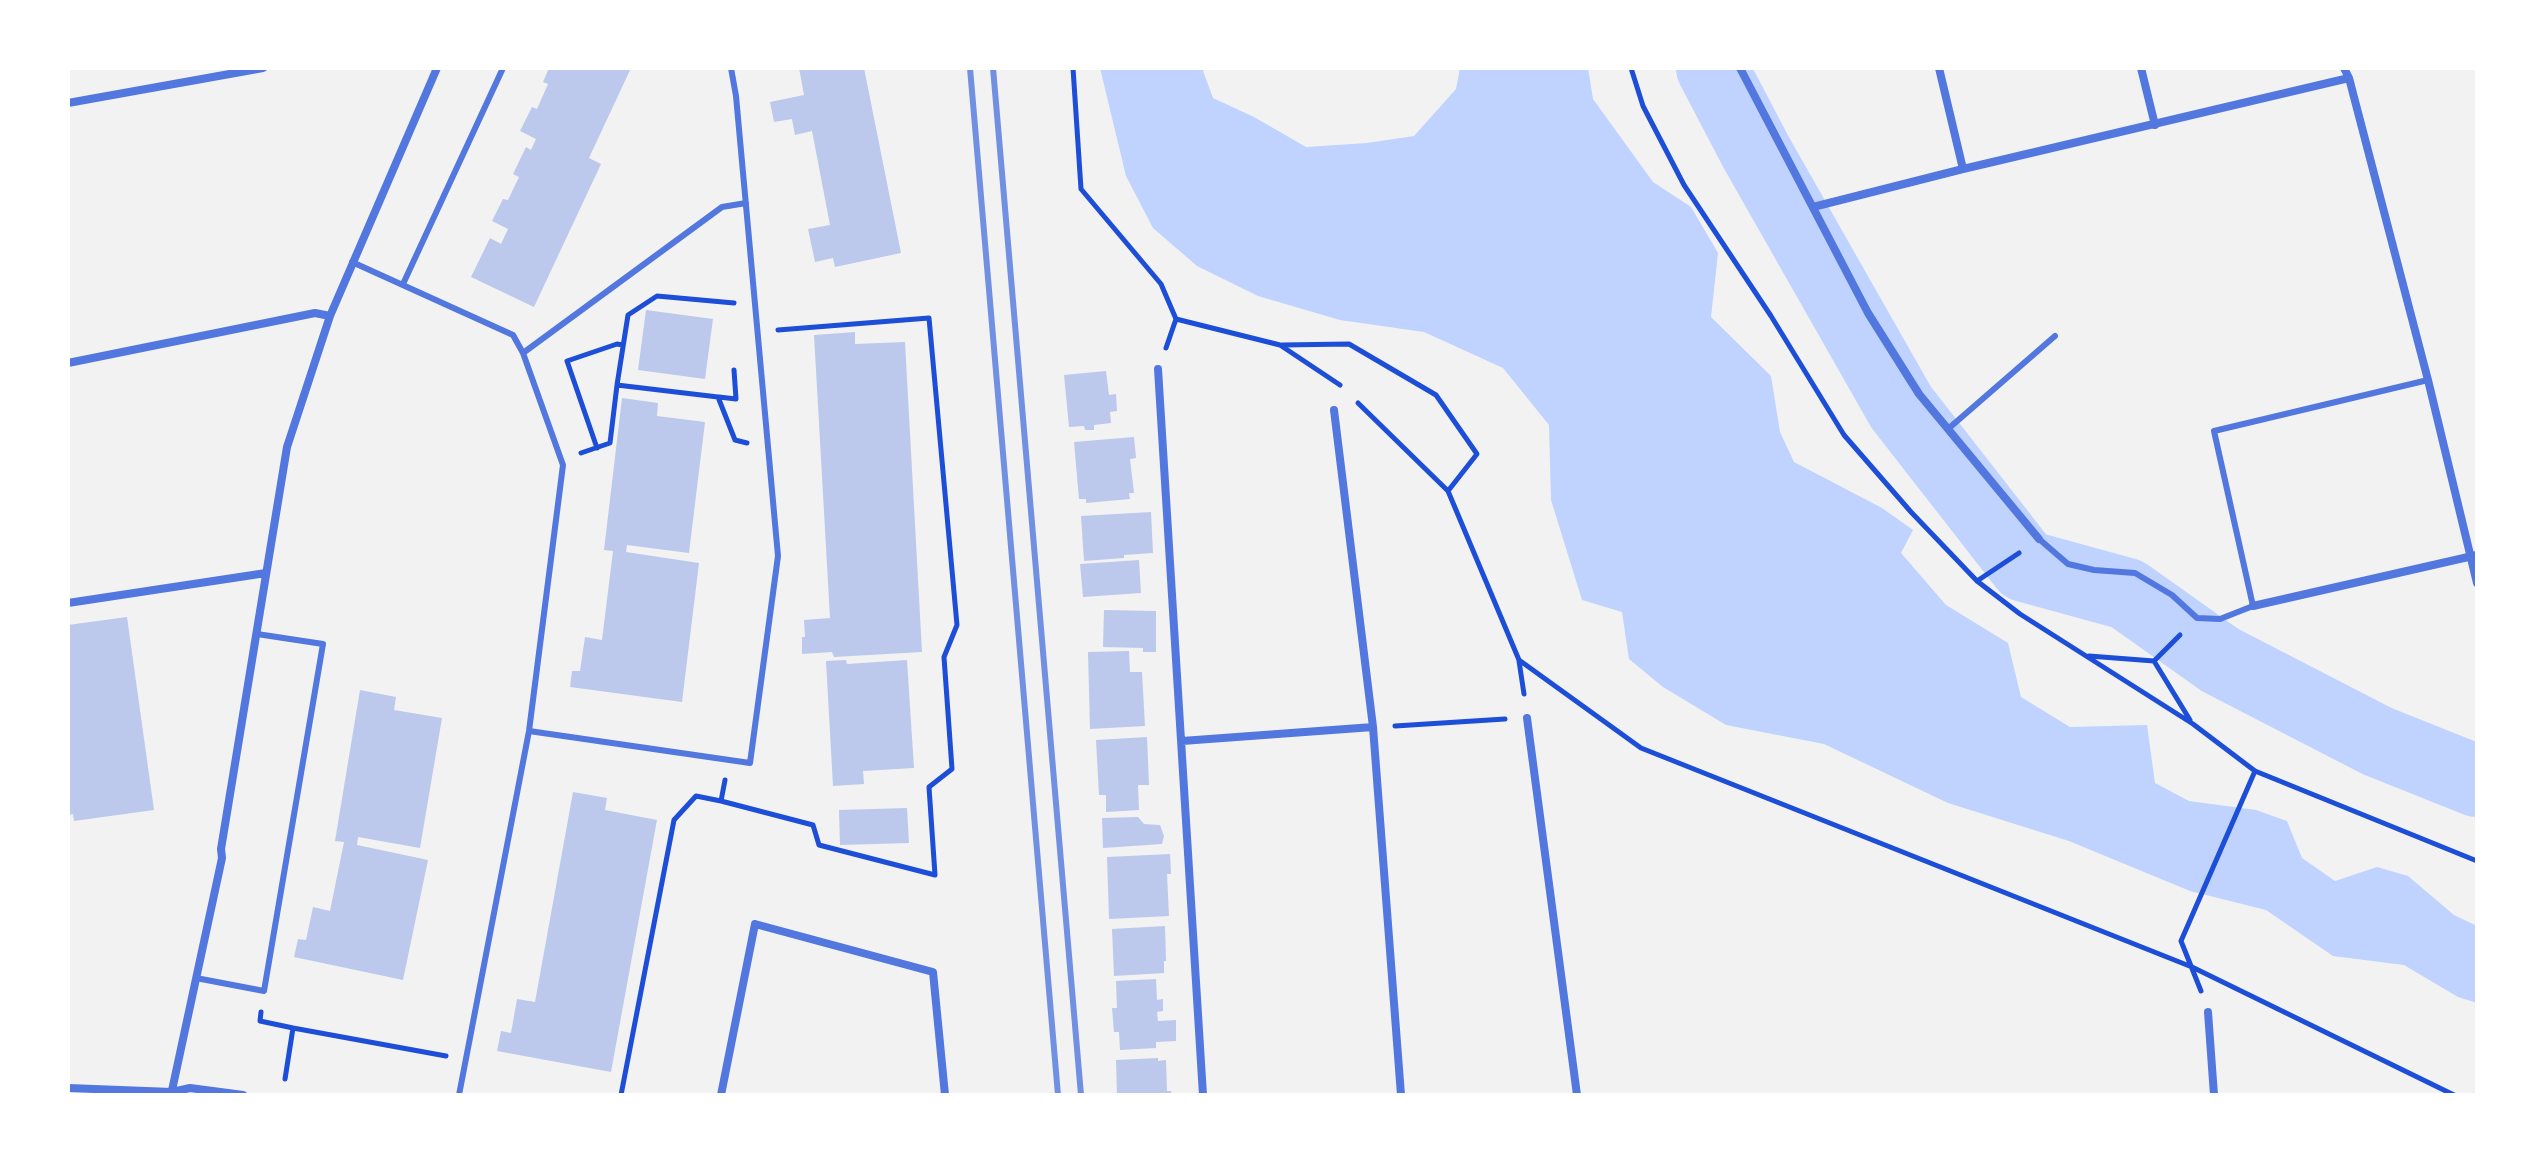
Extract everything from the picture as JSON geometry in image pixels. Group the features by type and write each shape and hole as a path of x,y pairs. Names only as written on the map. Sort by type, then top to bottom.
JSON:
{"street":[{"path":"68,103 263,68"},
{"path":"171,1093 222,858 287,447 330,316 437,68"},
{"path":"1740,68 1868,313 1919,394 2039,539"},
{"path":"1939,68 1963,169"},
{"path":"2141,68 2155,125"},
{"path":"2344,68 2474,556 2477,583"},
{"path":"1813,207 2349,78"},
{"path":"68,363 315,313 330,316"},
{"path":"1158,369 1203,1095"},
{"path":"1334,410 1373,727 1401,1095"},
{"path":"2253,606 2474,556"},
{"path":"68,603 266,573"},
{"path":"1527,718 1577,1095"},
{"path":"1182,741 1373,727"},
{"path":"721,1095 755,924 933,972 945,1095"},
{"path":"2208,1012 2214,1095"},
{"path":"68,1088 171,1093 190,1088 243,1095"}],"lane":[{"path":"403,284 503,68"},
{"path":"529,731 750,763 778,556 731,68"},
{"path":"523,353 722,207 746,203"},
{"path":"352,262 513,335 523,353 563,465 529,731 459,1095"},
{"path":"1948,429 2055,336"},
{"path":"2039,539 2068,564 2094,570 2135,573 2172,595 2197,618 2220,619 2253,606 2214,431 2428,380"},
{"path":"196,978 264,991 323,644 257,634"}],"path":[{"path":"1073,68 1081,189 1161,284 1176,319 1280,345 1349,344 1436,395 1477,454 1448,491"},
{"path":"561,461 610,443 628,315 657,296 742,304"},
{"path":"621,1095 674,820 696,796 813,825 819,845 935,875 929,787 952,769 944,657 957,625 929,318 800,327"},
{"path":"597,448 567,361 617,344 623,345"},
{"path":"1280,345 1337,383 1448,491 1519,660 1527,718 1373,727"},
{"path":"617,385 736,399"},
{"path":"718,397 735,440 768,448"},
{"path":"1977,581 1997,570"},
{"path":"2088,656 2154,661 2185,630"},
{"path":"1519,660 1641,748 2192,967 2454,1095"},
{"path":"2154,661 2193,724"},
{"path":"722,801 728,760"},
{"path":"2208,1012 2181,941 2255,771"},
{"path":"285,1079 293,1028 466,1061"}],"water":[{"path":"1100,68 1202,68 1213,98 1306,147 1414,136 1456,89 1460,68 1588,68 1593,99 1653,182 1691,207 1718,253 1711,317 1771,376 1780,432 1794,462 1882,508 1913,530 1901,553 1946,605 2008,643 2021,697 2070,727 2147,725 2155,783 2189,801 2256,810 2287,821 2302,858 2335,881 2377,867 2408,876 2454,915 2477,926 2477,1003 2458,997 2404,965 2333,956 2266,910 2190,891 2069,841 1948,803 1824,744 1726,725 1663,687 1629,659 1622,612 1582,600 1551,500 1549,425 1503,368 1424,332 1340,320 1258,296 1197,266 1153,228 1126,176"}],"building":[{"path":"549,68 631,68 589,158 601,164 534,307 471,277 490,238 501,244 508,229 492,221 503,199 508,200 519,177 513,174 526,147 531,150 536,139 520,131 532,107 537,109 548,84 543,82"},
{"path":"799,68 864,68 901,253 835,267 833,258 815,262 808,229 830,225 812,131 795,135 792,119 774,122 770,102 804,95"},
{"path":"646,310 713,319 705,379 638,370"},
{"path":"855,332 855,344 905,342 922,652 834,657 832,652 802,654 804,620 830,618 814,335"},
{"path":"1106,371 1109,395 1116,394 1117,411 1110,412 1111,423 1094,425 1094,430 1085,430 1084,426 1069,427 1064,375"},
{"path":"622,398 658,403 657,416 705,422 689,553 627,545 626,552 699,563 682,702 570,687 572,671 580,671 585,637 602,640 613,551 604,550"},
{"path":"1134,437 1136,458 1130,459 1134,493 1129,493 1130,499 1086,503 1086,499 1079,499 1074,442"},
{"path":"1151,512 1153,553 1084,561 1081,516"},
{"path":"1139,560 1141,593 1083,597 1080,564"},
{"path":"1104,610 1156,611 1156,652 1143,652 1143,648 1103,647"},
{"path":"127,617 154,810 74,821 73,814 68,815 68,625"},
{"path":"1129,651 1130,672 1142,672 1145,726 1090,729 1088,652"},
{"path":"846,660 847,664 907,660 914,768 863,771 864,784 833,786 826,661"},
{"path":"360,690 396,697 394,710 442,718 420,848 358,837 357,845 428,860 403,980 294,957 298,939 306,940 313,907 330,911 344,842 335,841"},
{"path":"1147,737 1149,785 1138,785 1139,810 1106,812 1106,795 1099,795 1096,740"},
{"path":"573,792 607,798 605,810 657,820 611,1072 497,1051 501,1031 511,1033 517,999 535,1002"},
{"path":"907,808 909,843 840,845 839,810"},
{"path":"1138,817 1144,824 1160,825 1164,836 1162,844 1103,848 1102,818"},
{"path":"1170,854 1171,874 1167,874 1169,916 1109,919 1107,857"},
{"path":"1165,926 1164,973 1114,976 1112,929"},
{"path":"1156,979 1157,1000 1163,999 1163,1011 1157,1012 1158,1021 1176,1020 1176,1041 1156,1042 1156,1048 1120,1050 1119,1032 1114,1032 1112,1008 1117,1008 1116,981"},
{"path":"1158,1058 1158,1061 1166,1060 1167,1091 1171,1091 1172,1095 1117,1095 1116,1060"}],"waterway":[{"path":"1712,68 1756,152 1901,407 2025,566 2127,594 2220,660 2377,741 2477,781"}],"railway":[{"path":"970,68 1058,1095"},
{"path":"993,68 1081,1095"}]}
